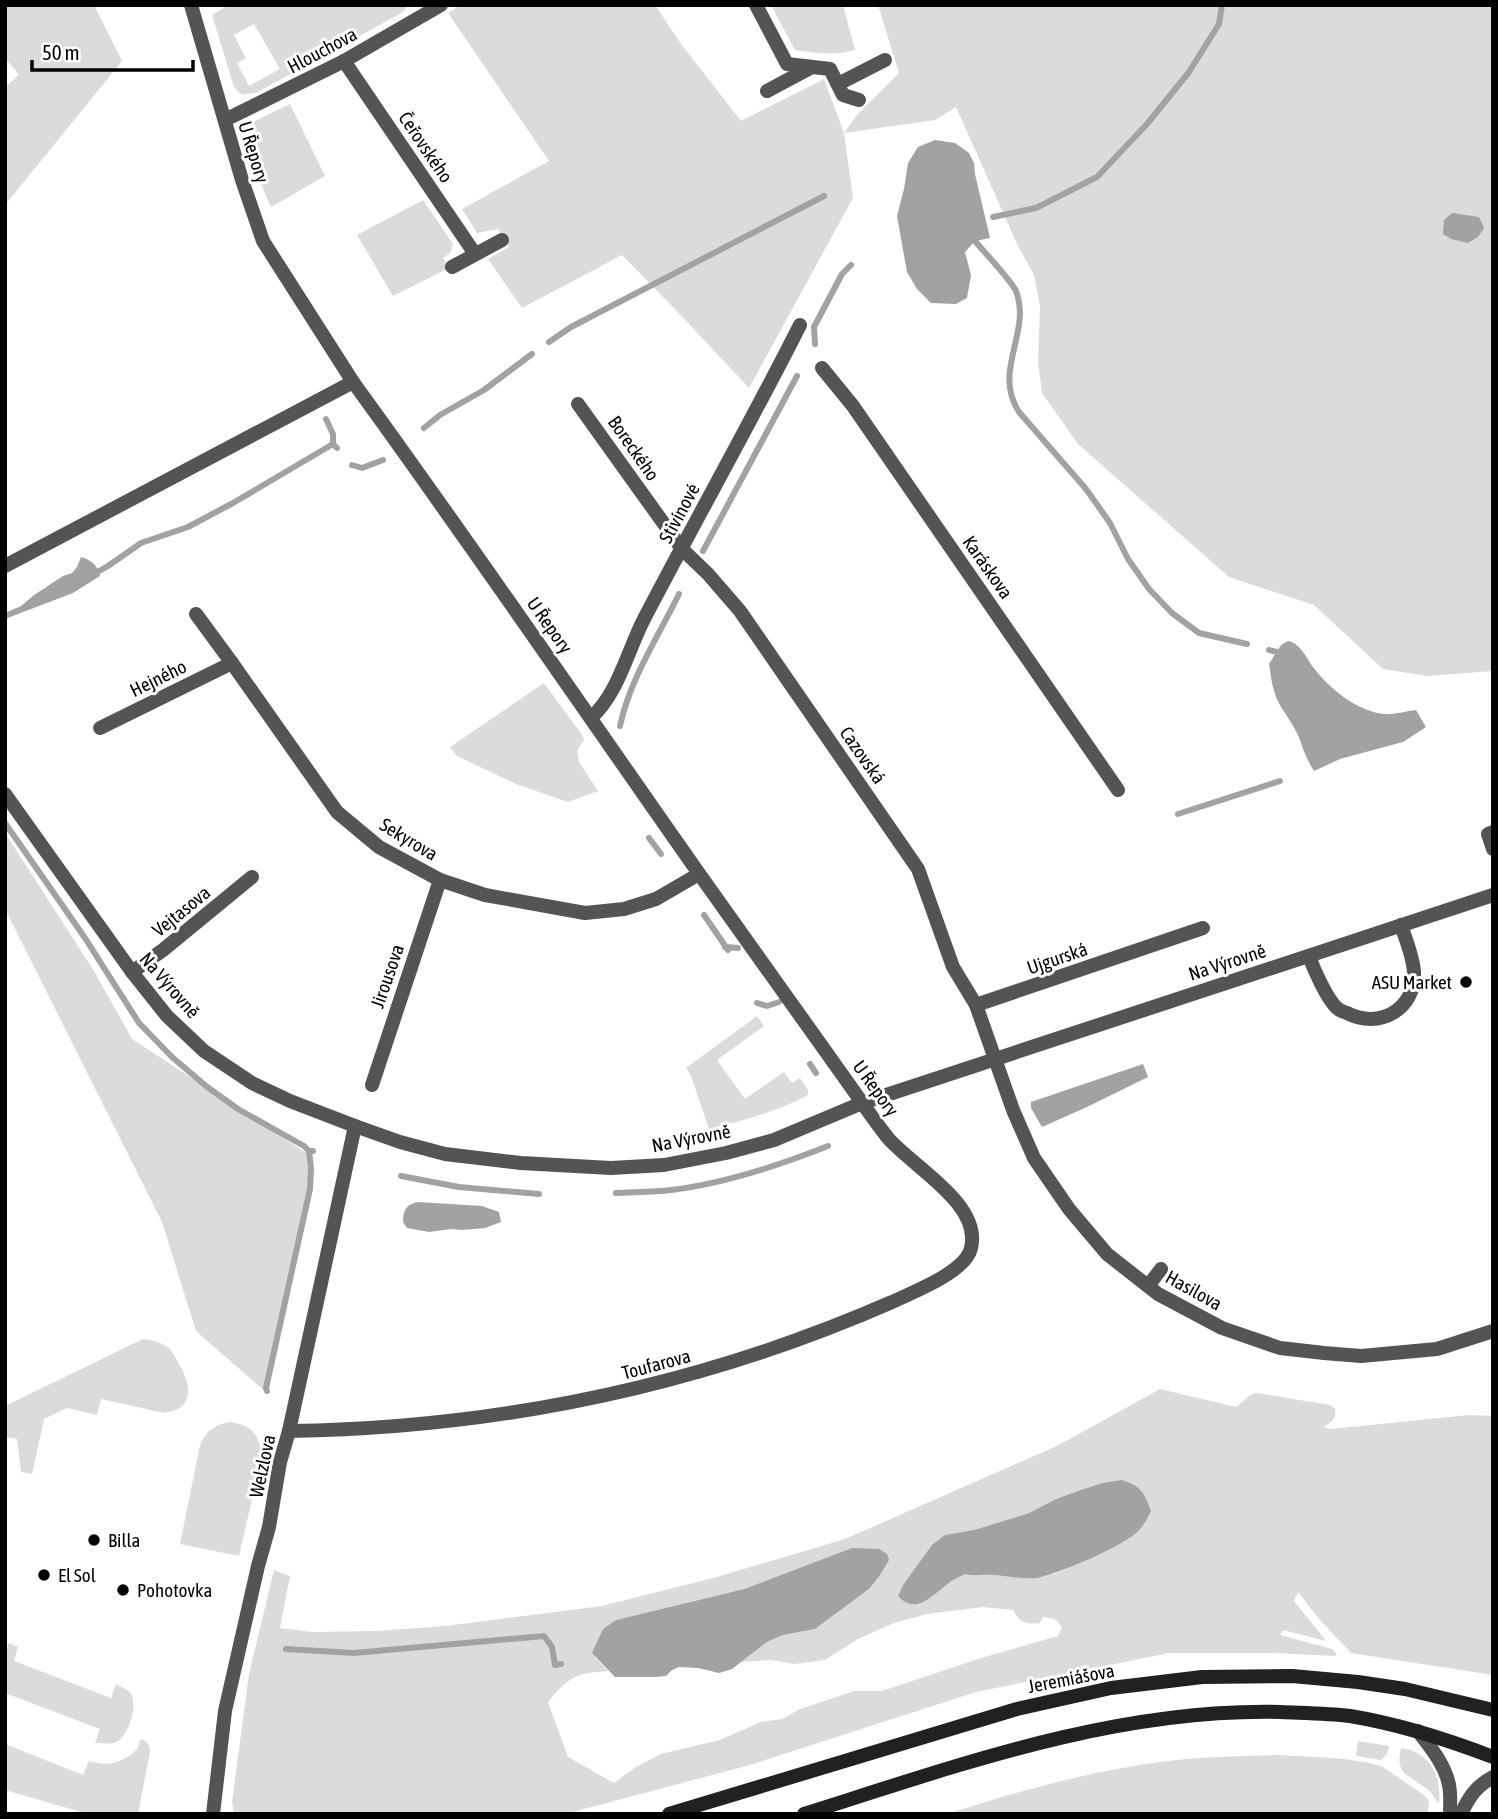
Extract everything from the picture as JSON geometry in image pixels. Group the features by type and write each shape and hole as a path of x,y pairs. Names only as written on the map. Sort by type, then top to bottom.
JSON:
{"main road":[{"name":"Jeremiášova","path":"669,1814 1017,1709 1111,1688 1202,1677 1292,1676 1405,1689 1493,1710"},
{"path":"804,1814 1021,1747 1070,1735 1149,1720 1248,1711 1346,1716 1418,1731 1493,1757"}],"street":[{"name":"U Řepory","path":"191,5 242,180 263,241 353,382 862,1103 890,1141 954,1199 967,1216"},
{"path":"756,5 787,64 830,69 843,95 859,100"},
{"name":"Hlouchova","path":"225,120 344,61 436,7"},
{"path":"838,84 885,60"},
{"name":"Čeřovského","path":"344,61 475,254"},
{"path":"767,91 812,67"},
{"path":"452,267 502,240"},
{"name":"Stivínové","path":"591,718 611,694 643,622 800,325"},
{"name":"Karáskova","path":"822,368 861,417 1118,790"},
{"path":"5,566 353,382"},
{"name":"Boreckého","path":"578,404 682,549"},
{"name":"Cazovská","path":"682,549 740,611 918,869 954,967 976,1005"},
{"name":"Sekyrova","path":"196,614 337,811 379,848 440,880 485,895 585,913 624,909 656,899 699,874"},
{"name":"Hejného","path":"100,728 232,663"},
{"name":"Na Výrovně","path":"5,794 132,972 167,1016 204,1051 252,1083 290,1101 400,1142 445,1154 521,1163 611,1168 664,1166 774,1140 862,1103 1493,895"},
{"path":"1493,832 1488,834 1493,849"},
{"name":"Vejtasova","path":"132,972 253,877"},
{"name":"Jirousova","path":"372,1085 440,880"},
{"path":"1309,956 1316,974 1337,1009 1353,1017 1384,1018 1398,1010 1409,998 1413,982 1410,951 1401,925"},
{"name":"Ujgurská","path":"976,1005 1203,928"},
{"path":"976,1005 995,1059"},
{"name":"Hasilova","path":"995,1059 1034,1158 1069,1209 1107,1254 1158,1294 1222,1328 1280,1348 1361,1356 1437,1349 1493,1331"},
{"name":"Welzlova","path":"213,1814 225,1711 269,1527 280,1462 355,1126"},
{"name":"Toufarova","path":"289,1431 390,1427 502,1414 621,1393 706,1371 855,1318 950,1272 967,1260 972,1246 972,1232 967,1216"},
{"path":"1148,1286 1161,1269"},
{"path":"1418,1731 1446,1774 1450,1814"},
{"path":"1461,1814 1476,1788 1493,1777"}],"shaded area":[{"path":"5,5 94,5 122,61 5,205 5,87 19,75 5,58"},
{"path":"229,5 408,5 403,12 256,93 244,95 234,87 212,15","holes":["254,24 280,69 249,86 237,63 246,58 234,35"]},
{"path":"460,5 655,5 681,44 741,121 824,79 844,133 853,198 749,388 622,255 522,308 488,259 509,247 498,229 477,233 462,209 549,161 448,13"},
{"path":"771,5 843,5 855,50 818,53 795,50"},
{"path":"878,5 1493,5 1493,671 1427,676 1383,669 1314,605 1229,577 1078,444 1042,393 1038,363 1040,306 1034,275 1017,244 956,107 935,120 844,133 856,116 899,73"},
{"path":"290,104 325,176 271,207 250,155 245,126"},
{"path":"935,140 955,143 969,153 974,163 990,238 975,241 965,252 971,275 967,298 956,304 931,303 917,289 907,272 897,216 908,163 918,147"},
{"path":"423,200 453,244 450,253 443,258 449,268 393,296 357,235"},
{"path":"1452,213 1479,217 1484,228 1478,237 1468,243 1443,234 1444,220"},
{"path":"81,557 94,564 100,576 73,593 5,619 5,613 21,606 63,576 72,573"},
{"path":"1288,641 1299,647 1327,683 1353,703 1384,714 1416,710 1426,727 1403,742 1340,759 1314,771 1274,691 1269,664 1281,645"},
{"path":"544,683 582,735 584,740 577,751 579,762 598,791 568,802 516,784 457,756 450,747"},
{"path":"5,833 94,971 132,1039 308,1154 309,1206 289,1274 268,1394 196,1331 162,1222 5,909"},
{"path":"757,1016 764,1026 717,1060 745,1099 784,1072 792,1083 800,1078 808,1090 808,1095 772,1111 709,1129 686,1068"},
{"path":"1143,1064 1148,1077 1042,1127 1031,1108 1031,1102"},
{"path":"418,1202 482,1206 499,1212 501,1222 485,1228 462,1230 429,1232 407,1228 403,1222 405,1211 408,1206"},
{"path":"143,1339 163,1344 172,1352 187,1383 188,1397 185,1402 174,1411 164,1413 101,1399 97,1415 67,1408 44,1419 32,1474 21,1472 17,1439 5,1437 5,1406"},
{"path":"1160,1389 1236,1407 1256,1393 1331,1405 1335,1409 1334,1418 1323,1427 1331,1429 1469,1415 1493,1416 1493,1675 1351,1653 1298,1592 1294,1601 1326,1641 1283,1630 1280,1635 1332,1649 1337,1654 1335,1656 1169,1653 976,1692 750,1765 565,1814 234,1814 232,1802 249,1674 274,1570 290,1576 280,1628 312,1632 445,1626 602,1606 717,1577 845,1539 1057,1446","holes":["1102,1483 1074,1565 1053,1574 1034,1577 965,1574 918,1604 905,1602 898,1596 920,1562 945,1535 974,1530 1029,1513 1056,1499","852,1548 878,1578 869,1589 815,1629 783,1635 767,1642 741,1662 771,1660 794,1664 825,1660 858,1639 894,1623 927,1614 983,1607 1013,1610 1021,1620 1031,1624 1040,1623 1043,1617 1053,1619 1062,1628 1058,1636 882,1691 854,1691 800,1709 782,1719 761,1722 720,1740 661,1754 614,1783 568,1757 548,1702 574,1678 608,1671 595,1657 616,1620 744,1589"]},
{"path":"229,1422 244,1426 254,1433 261,1452 239,1556 180,1544 200,1445 211,1429"},
{"path":"1122,1480 1141,1491 1151,1511 1138,1531 1117,1546 1045,1576 1019,1578 965,1574 918,1604 905,1602 898,1596 932,1545 945,1535 974,1530 1029,1513 1078,1491"},
{"path":"852,1548 879,1549 887,1554 889,1560 869,1589 815,1629 783,1635 767,1642 732,1669 719,1673 679,1667 666,1676 615,1677 592,1653 603,1629 616,1620 744,1589"},
{"path":"9,1643 18,1647 14,1661 111,1698 116,1684 128,1691 133,1699 133,1712 122,1737 113,1743 95,1743 100,1729 5,1693 5,1653"},
{"path":"141,1739 148,1744 150,1751 138,1814 88,1814 5,1790 5,1744 83,1775 89,1761 103,1764 121,1760 138,1748"},
{"path":"1358,1741 1389,1746 1387,1754 1381,1760 1356,1756"},
{"path":"1401,1748 1420,1754 1432,1767 1438,1784 1439,1803 1431,1792 1404,1773 1400,1761"},
{"path":"1277,1755 1346,1759 1383,1767 1425,1796 1429,1801 1428,1814 947,1814 1036,1788 1125,1767 1197,1758"}],"waterway":[{"path":"993,217 1036,208 1097,177 1147,124 1189,72 1219,24 1222,5"},
{"path":"549,342 571,327 824,196"},
{"path":"969,237 1016,291 1020,307 1019,322 1009,381 1019,412 1086,489 1110,523 1128,559 1149,589 1172,613 1199,633 1247,644"},
{"path":"815,344 814,327 842,274 851,265"},
{"path":"424,428 440,415 484,390 532,354"},
{"path":"703,551 797,376"},
{"path":"326,419 333,434 333,444"},
{"path":"92,575 141,543 188,527 333,444 337,448"},
{"path":"352,465 362,468 383,460"},
{"path":"620,726 630,692 679,594"},
{"path":"1269,650 1277,652 1283,659"},
{"path":"1178,814 1280,781"},
{"path":"5,823 85,938 139,1023 172,1057 206,1086 238,1109 313,1151"},
{"path":"649,838 661,854"},
{"path":"704,915 728,950"},
{"path":"725,947 738,948"},
{"path":"757,1003 767,1006 779,1002"},
{"path":"810,1064 816,1073"},
{"path":"616,1193 671,1190 711,1183 771,1167 828,1146"},
{"path":"267,1391 310,1189 309,1151"},
{"path":"401,1176 459,1187 539,1194"},
{"path":"286,1649 354,1653 544,1636 552,1647 555,1665 561,1664"}],"place":[{"name":"ASU Market","path":"1466,982"},
{"name":"Billa","path":"94,1540"},
{"name":"El Sol","path":"44,1575"},
{"name":"Pohotovka","path":"123,1590"}]}
